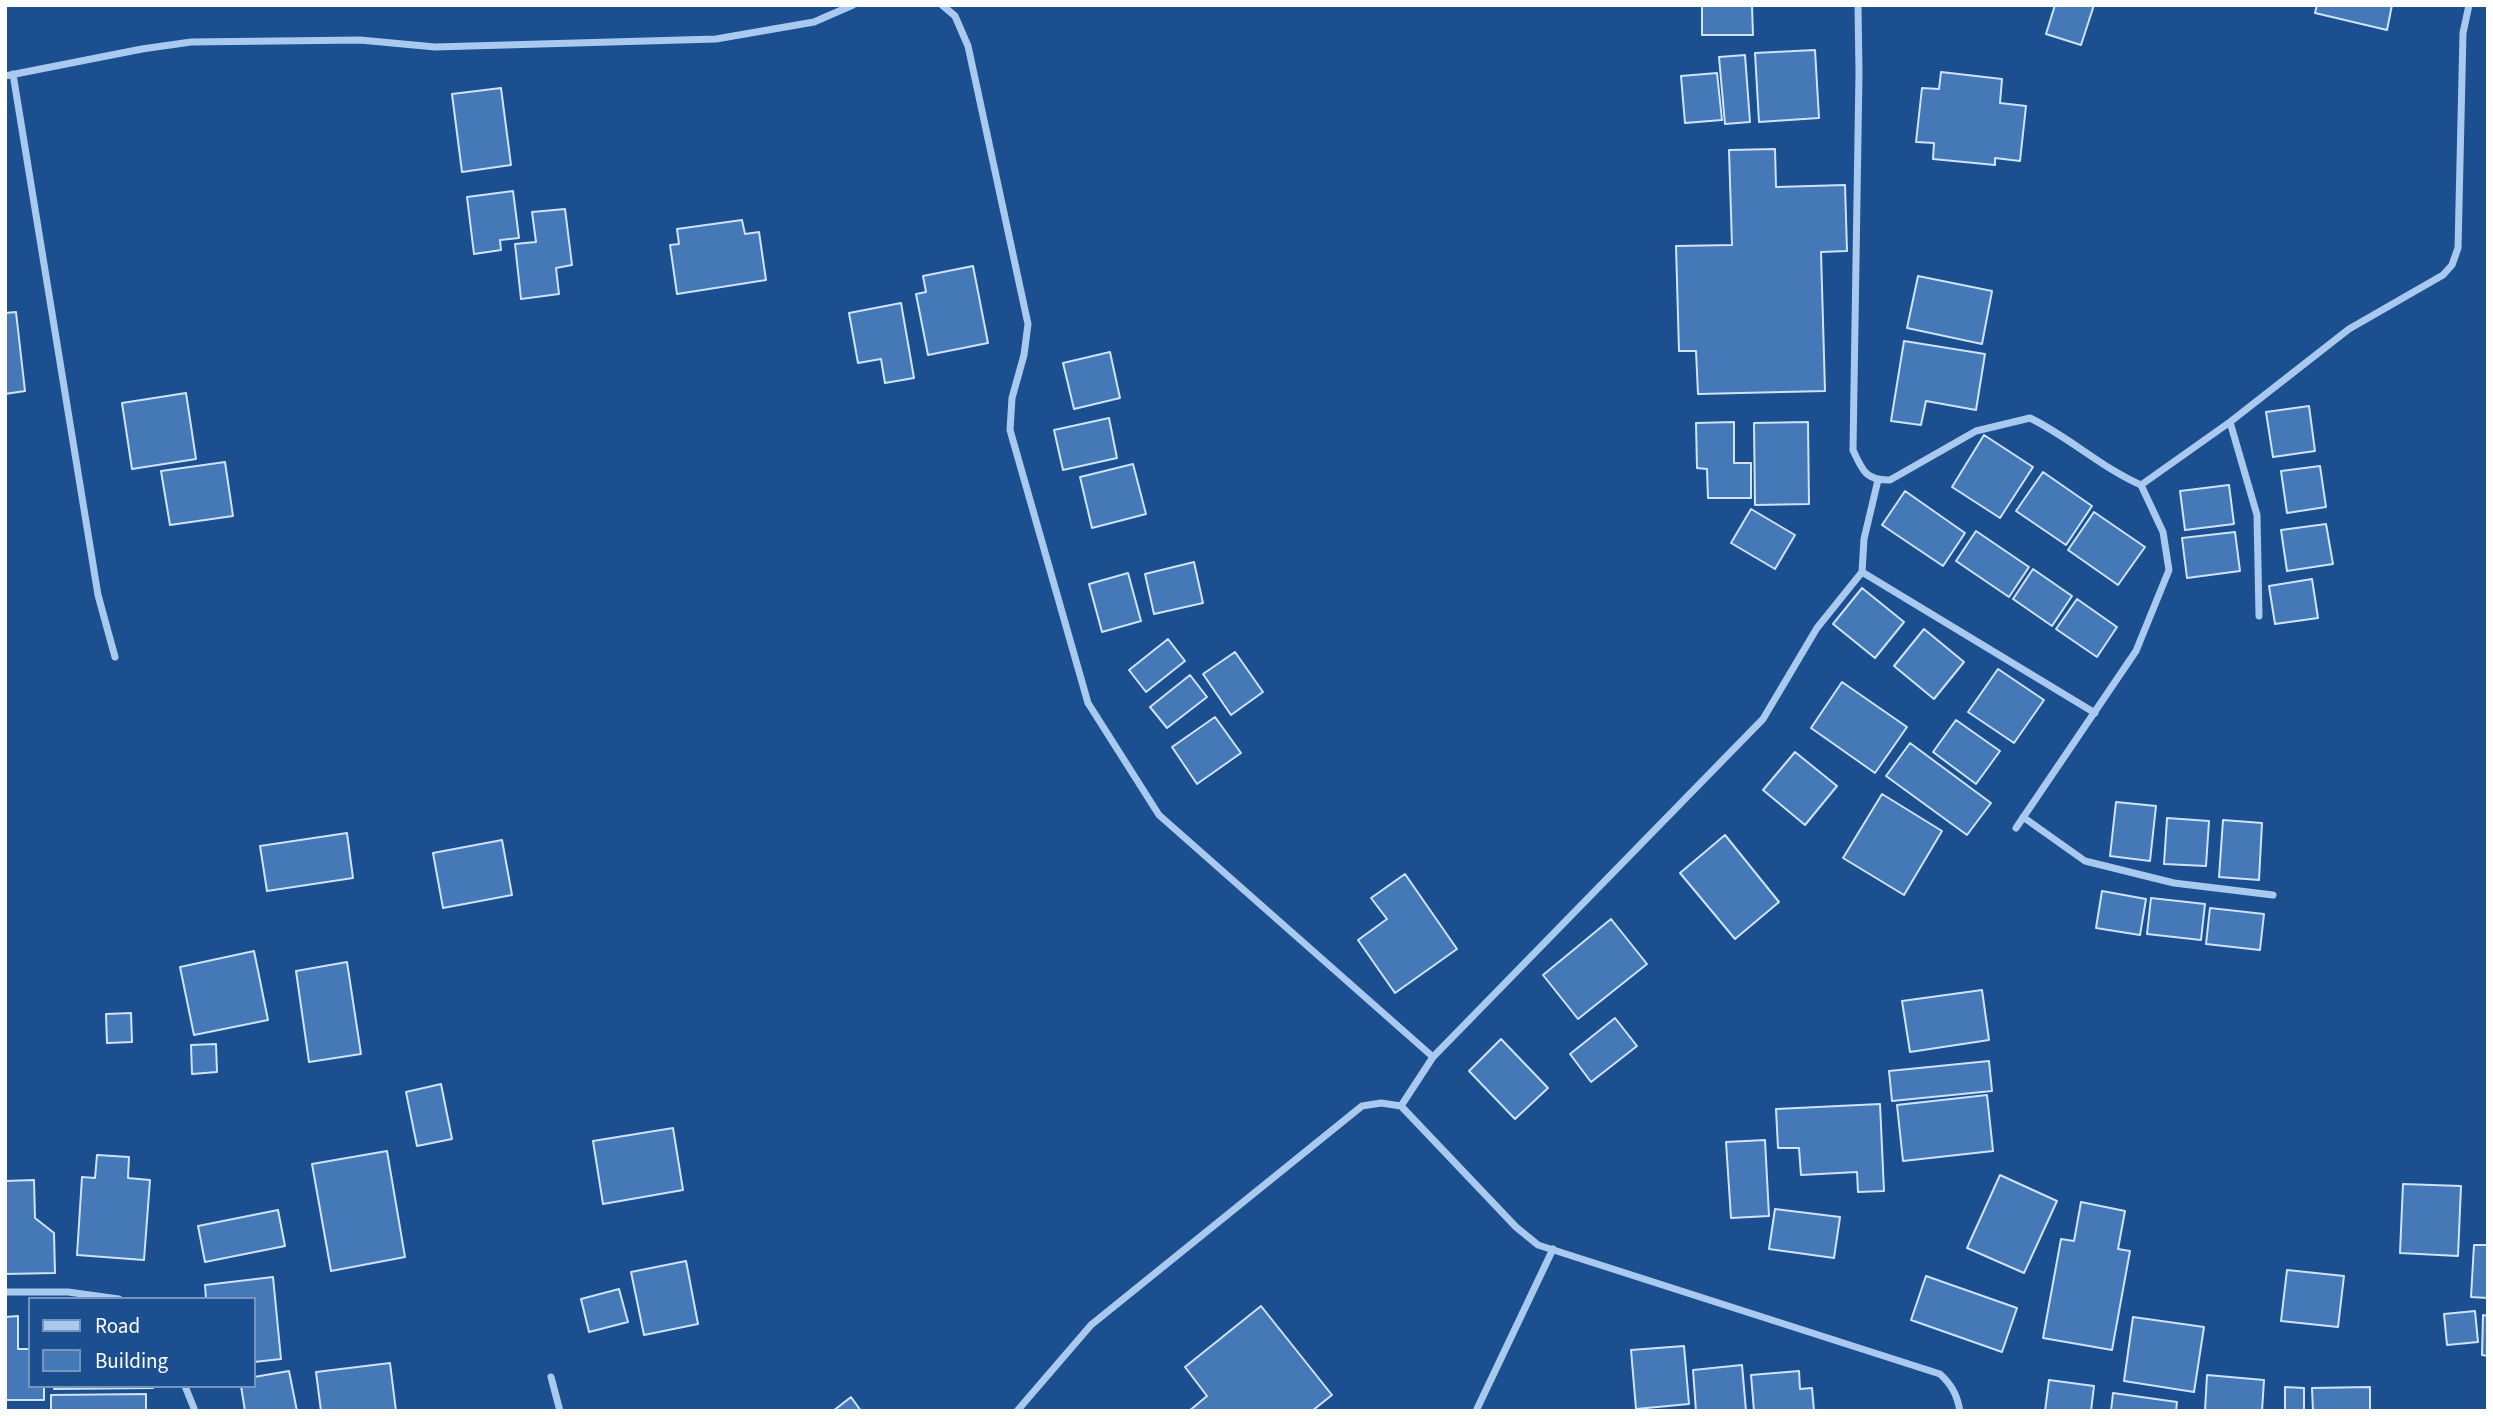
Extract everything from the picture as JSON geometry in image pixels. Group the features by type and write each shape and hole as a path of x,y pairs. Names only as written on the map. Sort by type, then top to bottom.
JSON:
{"street":[{"path":"115,657 98,595 9,75 191,42 360,40 435,47 716,39 814,22 853,5"},
{"path":"942,5 955,16 968,46 1028,324 1024,355 1012,398 1010,430 1088,703 1159,815 1433,1057"},
{"path":"1858,5 1853,450 1860,467 1878,480 1890,480 1976,431 2030,418 2058,432 2124,478 2141,485 2163,532 2169,570 2136,651 2016,828"},
{"path":"2141,485 2230,422 2349,329 2444,275 2452,265 2458,248 2463,33 2469,5"},
{"path":"2230,422 2257,515 2259,616"},
{"path":"1401,1106 1433,1057 1763,719 1817,628 1862,572 1864,539 1878,480"},
{"path":"1862,572 2095,713"},
{"path":"2023,817 2085,861 2175,883 2273,895"},
{"path":"1017,1411 1091,1325 1362,1106 1381,1103 1401,1106 1517,1227 1538,1245 1940,1374 1954,1390 1960,1411"},
{"path":"1476,1411 1553,1249"},
{"path":"5,1292 68,1292 104,1297"},
{"path":"551,1377 560,1411"},
{"path":"187,1388 195,1411"}],"building":[{"path":"1702,5 1752,5 1753,35 1702,35"},
{"path":"2055,5 2094,5 2081,45 2046,34"},
{"path":"2317,5 2392,5 2387,30 2315,13"},
{"path":"1815,50 1819,118 1759,122 1755,53"},
{"path":"1745,55 1750,122 1725,124 1719,57"},
{"path":"1941,72 2002,79 2000,103 2026,106 2020,161 1995,158 1995,165 1933,159 1934,143 1916,142 1922,88 1939,89"},
{"path":"1717,73 1722,120 1685,123 1681,76"},
{"path":"501,88 511,165 462,172 452,94"},
{"path":"1775,149 1776,187 1845,185 1847,251 1821,252 1825,391 1698,394 1696,351 1679,351 1676,246 1732,245 1729,150"},
{"path":"513,191 519,238 500,240 501,250 474,254 467,197"},
{"path":"565,209 572,265 556,268 559,294 521,299 515,244 536,242 532,212"},
{"path":"742,220 745,234 759,232 766,280 677,294 670,245 679,244 677,229"},
{"path":"973,266 988,343 928,355 916,294 926,292 923,276"},
{"path":"1918,276 1992,291 1982,344 1907,328"},
{"path":"901,303 914,378 885,383 881,359 858,363 849,313"},
{"path":"16,312 25,391 5,394 5,313"},
{"path":"1904,341 1985,354 1976,410 1926,401 1921,425 1891,421"},
{"path":"1110,352 1120,398 1074,409 1063,363"},
{"path":"186,393 196,459 132,469 122,403"},
{"path":"2309,406 2315,451 2273,457 2266,412"},
{"path":"1109,418 1117,458 1063,470 1054,430"},
{"path":"1734,422 1734,463 1751,463 1751,498 1708,498 1707,469 1697,468 1696,423"},
{"path":"1808,422 1809,504 1755,505 1754,423"},
{"path":"1984,435 2033,467 2000,518 1952,487"},
{"path":"225,462 233,516 170,525 161,471"},
{"path":"1133,464 1146,514 1092,528 1080,477"},
{"path":"2320,466 2326,507 2287,513 2281,471"},
{"path":"2043,472 2092,506 2066,545 2016,511"},
{"path":"2229,485 2234,524 2185,530 2180,491"},
{"path":"1905,491 1965,533 1943,566 1882,525"},
{"path":"1751,509 1795,535 1775,569 1731,543"},
{"path":"2094,512 2145,547 2118,585 2068,550"},
{"path":"2326,524 2333,564 2287,571 2281,530"},
{"path":"1976,531 2029,567 2009,597 1956,561"},
{"path":"2235,532 2240,571 2187,578 2182,538"},
{"path":"1194,562 1203,603 1154,614 1145,574"},
{"path":"2033,569 2072,596 2052,626 2013,599"},
{"path":"1128,573 1141,621 1102,632 1089,584"},
{"path":"2312,579 2318,618 2275,624 2269,586"},
{"path":"1862,588 1904,622 1875,658 1833,624"},
{"path":"2077,599 2117,627 2097,657 2056,629"},
{"path":"1924,629 1964,662 1934,699 1894,666"},
{"path":"1168,639 1185,661 1146,692 1129,670"},
{"path":"1235,652 1263,692 1231,715 1203,674"},
{"path":"1998,669 2044,700 2014,743 1968,712"},
{"path":"1190,675 1207,697 1167,728 1150,707"},
{"path":"1842,682 1907,727 1875,773 1811,728"},
{"path":"1215,717 1241,753 1197,784 1172,747"},
{"path":"1956,720 2000,751 1976,784 1933,752"},
{"path":"1910,743 1991,803 1967,835 1886,776"},
{"path":"1795,752 1837,786 1805,825 1763,790"},
{"path":"1882,794 1942,831 1904,895 1843,858"},
{"path":"2116,802 2156,806 2150,861 2110,856"},
{"path":"2167,818 2209,821 2206,866 2164,864"},
{"path":"2223,820 2262,823 2259,880 2219,877"},
{"path":"347,833 353,878 267,891 260,846"},
{"path":"1725,835 1779,902 1735,939 1680,873"},
{"path":"502,840 512,895 443,908 433,853"},
{"path":"1405,874 1457,949 1395,993 1358,940 1387,919 1371,898"},
{"path":"2102,891 2146,899 2140,935 2096,928"},
{"path":"2151,898 2205,904 2201,940 2147,934"},
{"path":"2210,908 2264,914 2260,950 2206,944"},
{"path":"1611,919 1647,964 1578,1019 1543,975"},
{"path":"254,951 268,1020 194,1035 180,967"},
{"path":"347,962 361,1054 309,1062 296,971"},
{"path":"1982,990 1989,1040 1910,1052 1902,1001"},
{"path":"131,1013 132,1042 107,1043 106,1014"},
{"path":"1615,1018 1637,1046 1591,1082 1570,1054"},
{"path":"1501,1039 1548,1088 1515,1119 1469,1071"},
{"path":"216,1044 217,1072 192,1074 191,1045"},
{"path":"1989,1061 1992,1091 1892,1101 1889,1071"},
{"path":"441,1084 452,1139 417,1146 406,1092"},
{"path":"1987,1095 1993,1151 1903,1161 1897,1105"},
{"path":"1880,1104 1884,1191 1858,1192 1857,1172 1801,1175 1799,1148 1778,1148 1776,1109"},
{"path":"673,1128 683,1190 603,1204 593,1141"},
{"path":"1765,1140 1769,1216 1731,1218 1726,1142"},
{"path":"387,1151 405,1257 331,1271 312,1164"},
{"path":"97,1155 129,1157 128,1178 150,1180 144,1260 77,1255 82,1177 95,1178"},
{"path":"2000,1175 2057,1201 2024,1273 1967,1248"},
{"path":"34,1180 35,1218 54,1233 55,1273 5,1274 5,1181"},
{"path":"2403,1184 2461,1186 2458,1256 2400,1253"},
{"path":"2081,1202 2125,1211 2118,1249 2130,1251 2112,1350 2043,1338 2061,1239 2074,1241"},
{"path":"1775,1209 1840,1217 1834,1258 1769,1249"},
{"path":"278,1210 285,1246 205,1262 198,1226"},
{"path":"2474,1245 2488,1245 2488,1298 2471,1297"},
{"path":"686,1261 698,1324 644,1335 631,1272"},
{"path":"2287,1270 2344,1276 2338,1327 2281,1321"},
{"path":"1926,1276 2017,1308 2002,1352 1911,1320"},
{"path":"273,1277 281,1359 256,1362 256,1297 206,1297 205,1285"},
{"path":"619,1289 628,1322 589,1332 581,1299"},
{"path":"1261,1306 1332,1395 1312,1411 1189,1411 1207,1396 1185,1367"},
{"path":"2475,1311 2478,1342 2447,1345 2444,1314"},
{"path":"2483,1315 2488,1316 2488,1356 2482,1355"},
{"path":"18,1316 18,1349 28,1349 28,1388 44,1388 44,1400 5,1400 5,1317"},
{"path":"2133,1317 2204,1327 2194,1392 2124,1381"},
{"path":"1684,1346 1689,1404 1636,1409 1631,1350"},
{"path":"390,1363 396,1411 321,1411 316,1372"},
{"path":"1742,1365 1746,1411 1696,1411 1693,1370"},
{"path":"289,1371 297,1411 245,1411 241,1388 256,1388 256,1377"},
{"path":"1799,1371 1800,1389 1812,1388 1814,1411 1754,1411 1751,1375"},
{"path":"2207,1375 2264,1380 2262,1411 2205,1411"},
{"path":"2049,1380 2094,1386 2091,1411 2045,1411"},
{"path":"2285,1387 2304,1388 2304,1411 2285,1411"},
{"path":"2370,1387 2370,1411 2313,1411 2312,1388"},
{"path":"54,1388 153,1388 54,1389"},
{"path":"2113,1393 2177,1402 2176,1411 2111,1411"},
{"path":"146,1394 146,1411 51,1411 51,1395"},
{"path":"851,1397 861,1411 833,1411"}]}
